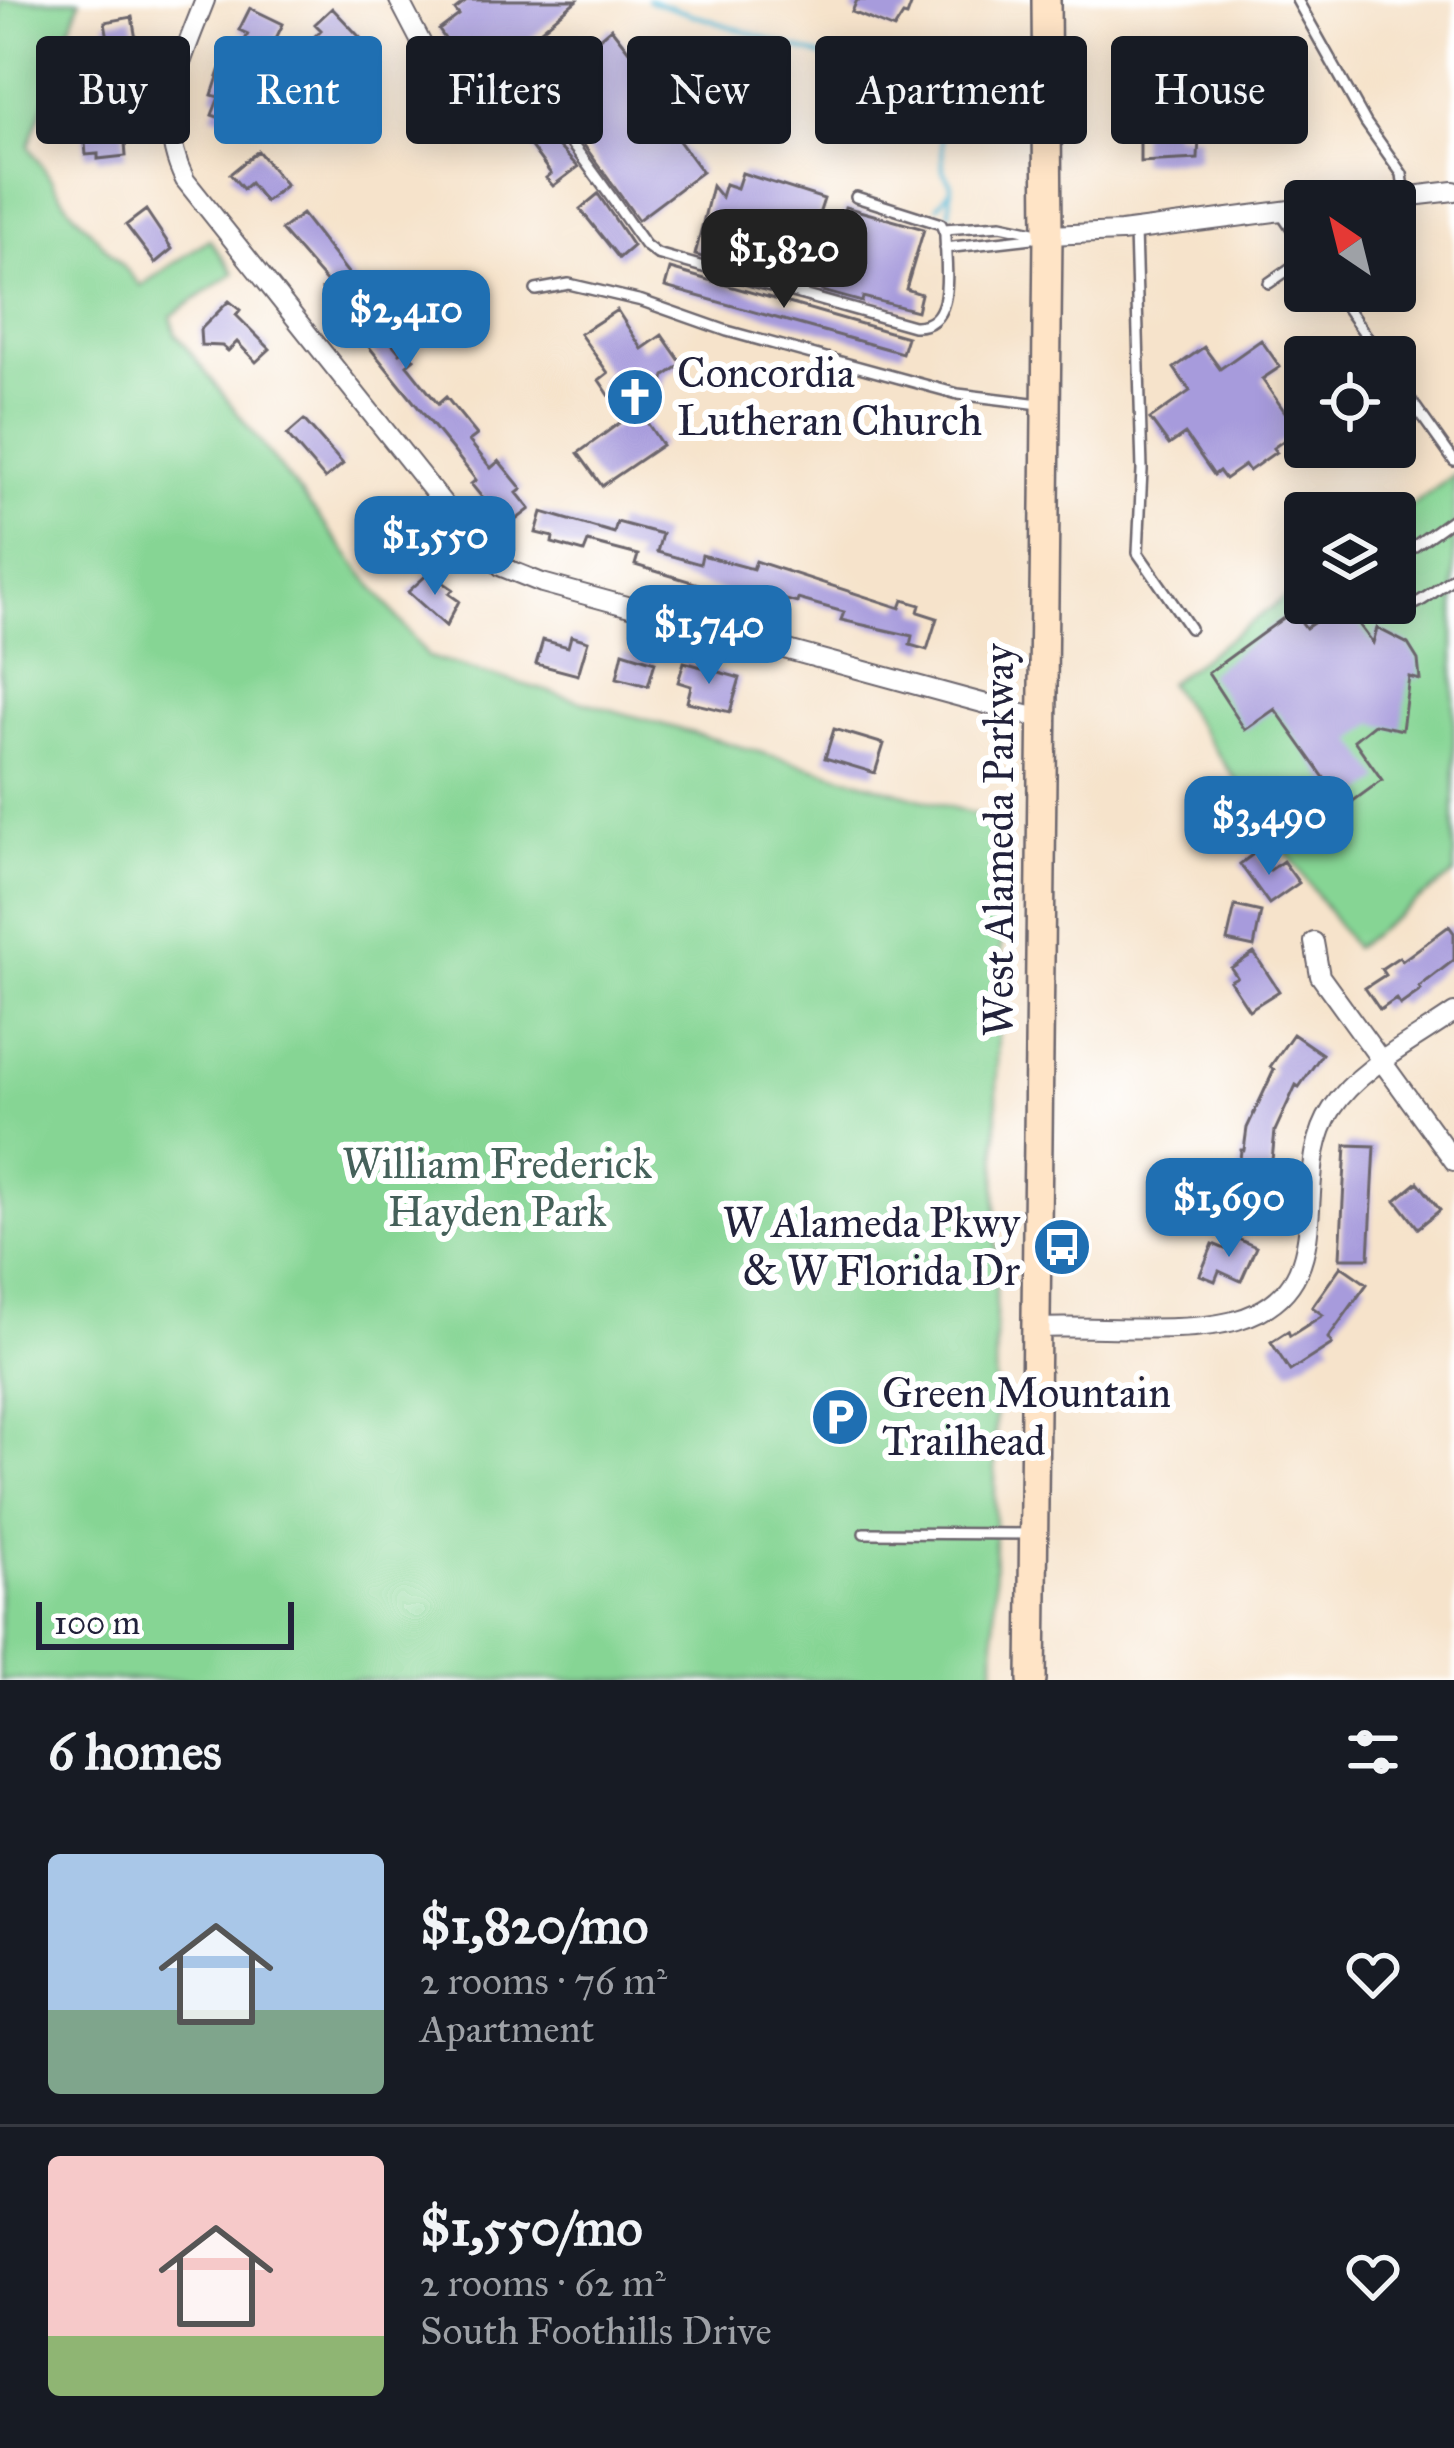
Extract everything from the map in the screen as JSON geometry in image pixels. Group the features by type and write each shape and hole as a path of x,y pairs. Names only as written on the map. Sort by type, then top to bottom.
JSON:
{"main road":[{"name":"West Alameda Parkway","path":"1032,1680 1048,235 1046,0"}],"street":[{"path":"205,0 169,105 172,152 185,180 493,560 542,584 1041,719"},
{"path":"399,0 418,36"},
{"path":"1416,196 1454,191"},
{"path":"1048,235 1135,231 1284,211"},
{"path":"1315,942 1320,976 1454,1161"},
{"path":"1036,1328 1215,1324 1249,1316 1263,1307 1289,1284 1305,1255 1311,1235 1312,1158 1324,1123 1344,1094 1454,1013"}],"lane":[{"path":"1297,0 1403,180"},
{"path":"568,144 657,254 917,327 933,322 944,308 944,229"},
{"path":"856,197 928,217 944,229 1001,225 1048,235"},
{"path":"1280,212 1284,218"},
{"path":"1135,231 1142,470 1138,553 1190,628"},
{"path":"945,248 1048,235"},
{"path":"1269,284 1284,273"},
{"path":"536,290 569,284 605,292 727,331 958,394 1046,405"},
{"path":"1416,408 1454,461"},
{"path":"1416,545 1454,518"},
{"path":"1416,603 1454,577"},
{"path":"864,1533 1032,1534"}],"green space":[{"name":"William Frederick Hayden Park","path":"0,0 80,0 67,36 36,36 36,126 29,146 69,207 141,286 209,239 234,273 171,316 175,333 428,657 1006,823 997,1060 994,1680 0,1680"},
{"path":"1454,475 1454,874 1354,948 1168,683 1284,598 1284,624 1416,624 1416,503"}],"building":[{"path":"468,0 577,0 534,36 443,36 439,30 459,15 455,10"},
{"path":"857,0 913,0 907,16 894,29 852,12"},
{"path":"250,8 283,24 277,36 247,36 239,30"},
{"path":"332,8 359,36 315,36 321,30 315,24"},
{"path":"132,17 135,36 108,36 105,22"},
{"path":"611,28 627,49 627,144 681,144 702,172 638,220 583,144 603,144 602,36"},
{"path":"85,144 125,144 126,156 98,159 98,154 86,155"},
{"path":"529,144 556,144 578,167 553,186 546,178 551,174"},
{"path":"1140,144 1199,144 1198,159 1140,162"},
{"path":"258,151 286,185 265,202 250,183 243,189 230,174"},
{"path":"742,173 824,199 800,273 735,253 731,265 695,255 712,186 721,197 725,184 737,188"},
{"path":"598,194 633,246 619,258 580,209"},
{"path":"845,207 924,229 906,289 921,294 917,311 822,291"},
{"path":"146,210 172,249 155,263 126,225"},
{"path":"302,214 376,309 368,315 400,353 406,349 414,359 407,365 438,404 446,397 477,435 469,441 491,468 499,461 522,489 517,493 530,509 512,523 500,507 494,512 471,484 476,480 322,289 328,284 281,230"},
{"path":"670,269 907,337 902,353 665,287"},
{"path":"229,301 240,310 236,315 270,349 256,362 237,342 228,351 201,345 200,330"},
{"name":"Concordia Lutheran Church","path":"617,310 642,349 662,335 682,364 665,376 658,401 640,412 662,445 602,486 578,453 625,419 599,380 608,373 580,334"},
{"path":"1261,340 1280,367 1262,379 1284,411 1284,440 1273,448 1276,452 1249,471 1245,465 1225,479 1219,471 1214,475 1185,434 1169,445 1150,419 1190,391 1174,368 1204,347 1220,369"},
{"path":"304,420 343,464 325,479 287,435"},
{"path":"542,512 614,533 617,522 662,534 657,552 700,564 702,555 753,569 756,561 900,608 903,600 920,605 918,612 937,618 927,650 910,645 912,636 841,620 844,612 768,595 765,604 635,565 638,555 588,542 584,552 552,543 553,537 536,533"},
{"path":"429,573 453,589 449,594 459,601 446,626 408,592"},
{"path":"1284,618 1284,624 1306,628 1359,624 1373,643 1377,628 1408,644 1418,660 1420,680 1409,677 1402,730 1374,724 1354,740 1382,780 1345,807 1275,709 1245,730 1208,673"},
{"path":"571,636 588,641 578,675 536,664 543,640 568,647"},
{"path":"623,652 655,662 648,686 617,678"},
{"path":"684,662 740,678 730,712 687,702 691,686 678,682"},
{"path":"834,729 884,744 875,773 825,758"},
{"path":"1256,852 1269,871 1283,861 1299,883 1269,904 1240,864"},
{"path":"1235,906 1261,912 1254,947 1227,941"},
{"path":"1449,926 1454,933 1454,960 1400,1005 1396,999 1380,1010 1365,988 1385,975 1381,969 1399,957 1402,961"},
{"path":"1254,953 1279,991 1249,1010 1230,981 1237,977 1231,968"},
{"path":"1293,1034 1322,1054 1296,1085 1275,1131 1270,1227 1244,1228 1242,1180 1238,1179 1241,1150 1274,1070 1270,1067"},
{"path":"1346,1145 1375,1146 1369,1258 1340,1258"},
{"path":"1418,1182 1440,1210 1418,1228 1396,1200"},
{"path":"1231,1236 1256,1247 1241,1281 1219,1271 1215,1281 1200,1275 1213,1244 1225,1249"},
{"path":"1341,1266 1367,1284 1328,1338 1332,1344 1290,1371 1271,1342 1323,1315 1312,1307"}],"waterway":[{"path":"648,0 940,95 950,212"},
{"path":"938,206 949,191"}],"place":[{"name":"Concordia Lutheran Church","path":"635,397"},
{"name":"W Alameda Pkwy & W Florida Dr","path":"1062,1247"},
{"name":"Green Mountain Trailhead","path":"840,1417"}]}
